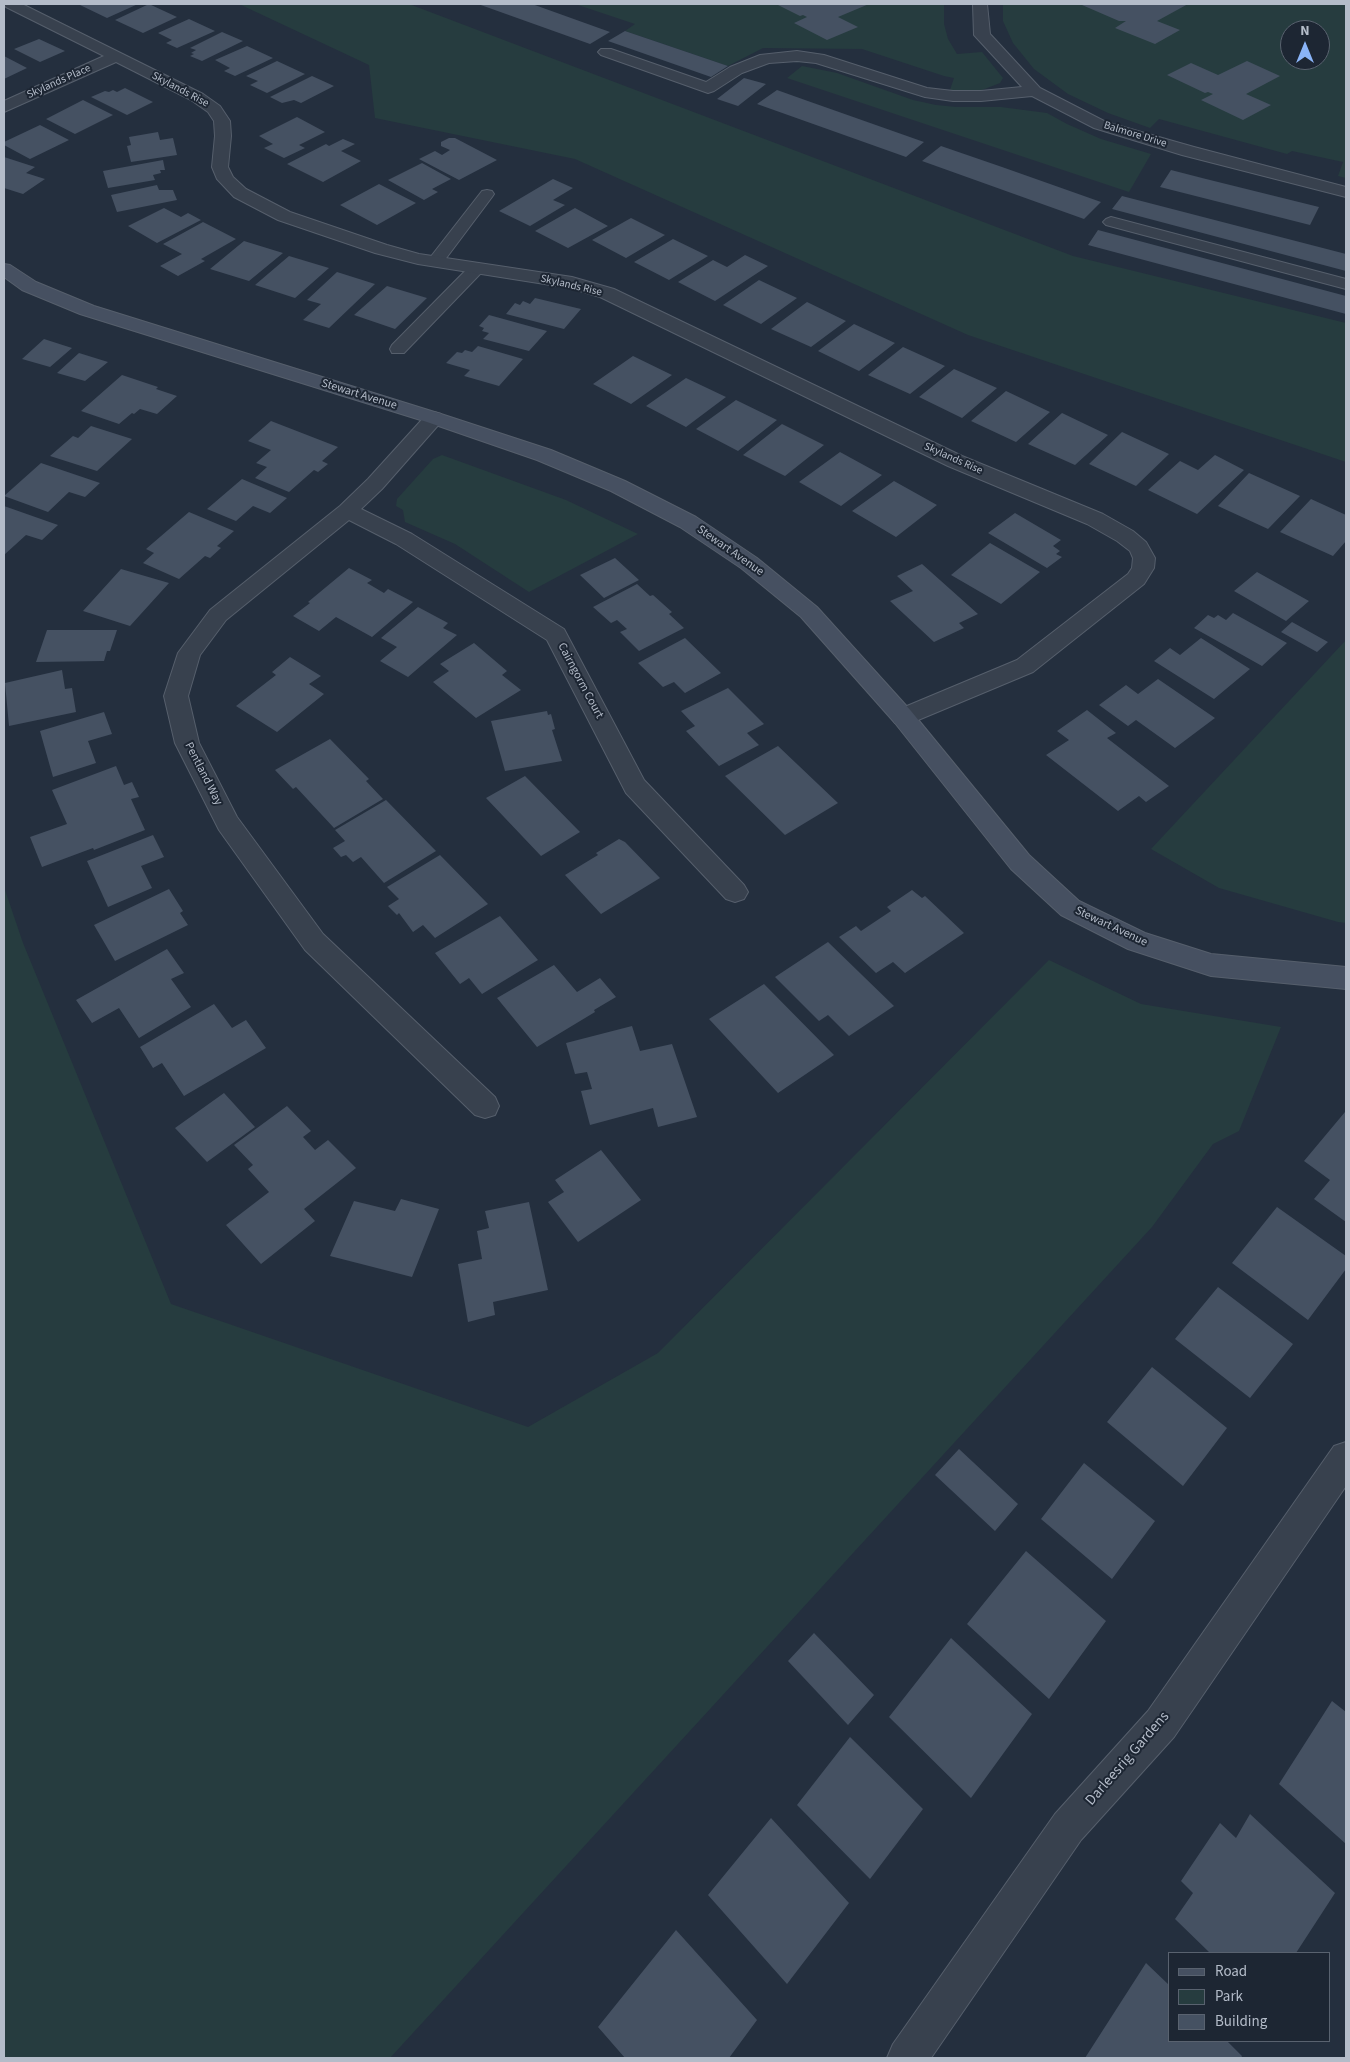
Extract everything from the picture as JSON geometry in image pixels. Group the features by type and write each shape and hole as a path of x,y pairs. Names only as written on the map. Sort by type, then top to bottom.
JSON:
{"street":[{"name":"Skylands Rise","path":"11,4 197,97 214,109 222,121 224,136 220,154 220,167 226,179 240,193 284,216 381,249 435,262 572,284 607,293 955,461 1095,519 1126,536 1138,547 1144,558 1143,568 1136,580 1025,666 903,717"},
{"name":"Balmore Drive","path":"980,4 982,35 1034,91 1100,124 1141,138 1346,192"},
{"path":"606,52 708,88 736,70 766,58 796,56 818,58 925,92 953,96 981,96 1034,91"},
{"name":"Skylands Place","path":"4,107 115,57"},
{"name":"Stewart Avenue","path":"4,269 29,286 87,310 434,418 544,455 618,486 688,522 749,563 809,612 903,717 1020,862 1070,908 1138,941 1210,965 1346,978"},
{"name":"Pentland Way","path":"434,418 375,484 347,511 218,615 189,653 176,696 187,743 228,823 314,942 484,1106"},
{"name":"Cairngorm Court","path":"347,511 404,539 556,635 635,786 735,892"},
{"name":"Darleesrig Gardens","path":"907,2058 1068,1827 1161,1724 1346,1458"}],"lane":[{"path":"435,262 487,194"},
{"path":"1111,222 1346,284"},
{"path":"398,348 477,268"}],"green space":[{"path":"239,4 409,4 1073,256 1346,323 1346,462 968,335 575,159 375,118 369,65"},
{"path":"575,4 944,4 944,24 948,39 957,54 982,52 1003,78 1000,83 982,90 950,90 954,78 862,49 763,48 728,66 625,31 635,24"},
{"path":"1003,4 1346,5 1346,178 1338,176 1343,162 1292,151 1287,154 1159,119 1150,128 1108,113 1068,94 1034,69 1013,43 1003,21"},
{"path":"802,66 837,73 913,100 936,105 1001,107 1047,113 1101,139 1151,154 1129,192 787,78"},
{"path":"442,455 566,500 638,534 529,592 455,544 405,522 403,510 396,506 397,499 433,459"},
{"path":"1346,640 1346,923 1219,888 1151,849"},
{"path":"4,887 23,943 171,1304 528,1427 658,1353 1049,960 1141,1004 1281,1027 1239,1131 1213,1144 1152,1227 390,2058 4,2058"}],"building":[{"path":"138,4 107,18 80,5"},
{"path":"149,4 177,17 143,33 115,20"},
{"path":"478,4 532,4 610,32 590,44"},
{"path":"776,4 869,4 838,17 858,27 827,40 794,23 807,17 800,16"},
{"path":"1188,4 1157,21 1180,30 1155,44 1115,28 1126,21 1119,21 1082,5"},
{"path":"189,19 215,31 177,48 166,43 172,40 158,33"},
{"path":"625,31 728,66 711,77 608,41"},
{"path":"222,32 243,41 202,61 190,56 196,50 190,48"},
{"path":"39,39 65,51 40,62 14,49"},
{"path":"247,46 273,58 235,76 224,71 230,68 215,60"},
{"path":"4,56 27,68 4,79"},
{"path":"277,61 305,74 267,93 250,85 258,81 246,76"},
{"path":"1247,61 1280,76 1246,94 1271,105 1243,120 1201,100 1213,94 1205,93 1167,75 1191,63 1218,75"},
{"path":"312,76 334,86 301,103 294,100 282,103 270,97"},
{"path":"744,78 766,84 738,106 717,99"},
{"path":"125,88 153,102 127,115 91,97 105,91 113,90 117,92"},
{"path":"777,90 924,142 906,157 757,104"},
{"path":"83,100 113,115 75,134 46,119"},
{"path":"297,117 325,132 299,145 305,148 284,158 264,148 273,144 259,136"},
{"path":"40,125 69,140 30,159 4,145 4,142"},
{"path":"158,132 160,140 173,138 177,155 131,162 127,146 131,145 129,137"},
{"path":"449,138 455,138 497,160 459,180 419,159 435,151 442,155 450,150 441,146 441,142"},
{"path":"343,139 355,144 341,151 361,161 323,182 287,164 326,144 329,146"},
{"path":"941,146 1101,202 1084,219 922,161"},
{"path":"4,157 35,167 26,173 45,179 23,194 4,188"},
{"path":"163,160 165,170 160,170 161,173 153,175 155,180 108,188 103,171"},
{"path":"422,163 451,179 432,189 438,192 424,200 388,180"},
{"path":"1171,170 1319,207 1310,225 1160,187"},
{"path":"553,179 573,188 553,200 565,205 530,226 499,211"},
{"path":"379,184 416,203 377,225 340,205"},
{"path":"157,185 159,190 173,190 177,200 117,212 111,195"},
{"path":"1122,196 1346,254 1346,271 1112,209"},
{"path":"164,208 181,217 188,213 201,220 157,243 128,226"},
{"path":"575,208 608,226 568,248 535,231"},
{"path":"631,218 665,235 626,258 592,240"},
{"path":"203,222 236,239 201,259 205,261 178,276 160,266 182,254 163,244"},
{"path":"1098,230 1346,296 1346,314 1088,245"},
{"path":"673,239 708,256 669,280 634,262"},
{"path":"244,241 283,253 249,281 210,269"},
{"path":"745,255 768,266 715,301 678,282 713,260 727,267"},
{"path":"289,256 329,268 295,298 255,285"},
{"path":"337,272 375,284 329,328 303,320 321,304 307,300"},
{"path":"759,280 797,298 761,324 723,305"},
{"path":"387,286 427,298 395,329 354,315"},
{"path":"535,298 581,309 564,329 506,314 515,303 520,305 523,301 530,304"},
{"path":"807,302 846,321 811,347 771,329"},
{"path":"489,315 547,331 529,351 483,339 489,333 482,331 484,328 479,326"},
{"path":"854,324 895,343 859,371 818,351"},
{"path":"44,339 72,348 50,367 22,359"},
{"path":"478,346 523,359 499,386 464,376 470,370 446,363 457,352 462,353 465,350 472,352"},
{"path":"903,347 945,366 910,394 868,375"},
{"path":"79,353 108,362 85,381 57,373"},
{"path":"633,356 672,375 631,404 593,384"},
{"path":"954,369 997,388 962,418 919,397"},
{"path":"122,375 158,387 156,389 177,396 157,414 140,409 119,424 81,411"},
{"path":"686,378 726,397 686,427 646,406"},
{"path":"1006,391 1050,412 1016,442 971,421"},
{"path":"736,400 777,420 738,451 696,429"},
{"path":"1062,413 1108,435 1075,465 1028,444"},
{"path":"271,421 338,447 322,461 328,464 318,472 314,470 289,492 255,478 267,467 256,463 271,450 248,441"},
{"path":"782,424 824,445 785,476 743,455"},
{"path":"91,426 132,439 97,471 50,456 73,436 78,438"},
{"path":"1122,432 1169,454 1136,486 1089,464"},
{"path":"840,452 882,475 841,506 799,482"},
{"path":"1215,455 1244,470 1197,514 1148,490 1180,461 1198,470"},
{"path":"41,463 100,483 85,497 69,492 48,512 4,496"},
{"path":"1249,473 1300,496 1268,529 1218,506"},
{"path":"242,479 287,498 270,513 253,506 236,521 207,509"},
{"path":"894,481 937,505 896,537 852,511"},
{"path":"1311,499 1346,515 1346,541 1333,556 1280,532"},
{"path":"4,506 58,525 42,540 26,535 4,555"},
{"path":"189,512 234,531 217,546 221,548 210,558 205,556 179,579 143,563 154,553 146,549"},
{"path":"1015,513 1061,540 1053,546 1060,551 1056,554 1062,557 1047,568 988,533"},
{"path":"990,543 1040,572 1001,604 951,575"},
{"path":"615,558 639,580 604,598 580,575"},
{"path":"922,564 978,614 959,623 964,628 934,642 890,601 913,591 897,576"},
{"path":"349,568 372,580 367,583 384,593 388,589 413,602 372,637 336,617 319,631 293,616 310,603 308,602"},
{"path":"121,569 169,583 130,626 83,611"},
{"path":"1257,572 1309,601 1286,621 1234,591"},
{"path":"637,584 672,612 669,614 684,628 639,651 620,632 627,629 617,620 611,623 593,607"},
{"path":"418,607 448,623 443,628 457,635 408,677 380,661 397,647 381,638"},
{"path":"1233,613 1287,643 1262,666 1194,628 1208,615 1214,618 1218,615 1226,620"},
{"path":"1292,622 1328,642 1317,652 1281,632"},
{"path":"47,630 117,630 110,651 107,651 104,661 36,662"},
{"path":"685,638 721,673 685,693 674,682 663,687 638,663"},
{"path":"1201,638 1250,669 1214,699 1154,661 1170,648 1180,655"},
{"path":"474,643 507,671 502,675 521,690 476,718 433,682 449,671 440,664"},
{"path":"290,657 321,676 309,684 324,694 277,732 236,706 276,675 272,672"},
{"path":"62,670 65,689 72,688 76,712 9,726 5,683"},
{"path":"1158,679 1215,718 1175,748 1136,720 1128,726 1099,705 1126,685 1138,694"},
{"path":"728,688 764,724 747,733 759,745 719,766 686,731 695,726 681,711"},
{"path":"1087,710 1116,733 1107,738 1169,786 1146,802 1139,796 1118,811 1046,755 1069,740 1057,731"},
{"path":"547,711 548,715 551,714 555,729 552,730 562,761 505,771 491,721"},
{"path":"104,712 112,734 88,741 96,763 53,777 40,731"},
{"path":"330,739 369,779 366,781 383,799 334,828 296,787 293,789 275,770"},
{"path":"778,746 838,803 785,835 725,776"},
{"path":"116,766 124,785 132,782 139,797 131,799 145,830 94,850 93,848 42,867 30,837 67,824 52,790"},
{"path":"525,776 580,832 541,856 486,798"},
{"path":"386,800 436,851 384,883 361,857 353,862 346,855 341,857 333,848 345,841 335,830"},
{"path":"153,835 164,857 141,866 152,888 108,907 87,861"},
{"path":"619,839 625,842 660,878 601,914 565,875 598,855 596,853"},
{"path":"440,855 488,904 435,938 423,925 413,932 399,913 397,915 388,906 399,899 387,887"},
{"path":"169,889 183,911 180,913 188,925 115,961 94,925"},
{"path":"912,890 922,898 925,896 964,933 905,973 893,962 876,973 839,937 856,926 861,931 891,911 887,907"},
{"path":"500,916 538,960 482,994 469,978 460,984 435,953"},
{"path":"828,942 894,1006 849,1036 828,1015 819,1021 775,977"},
{"path":"167,949 184,973 171,979 191,1007 139,1038 119,1008 92,1023 76,1000"},
{"path":"554,965 577,992 600,978 616,997 537,1047 497,998"},
{"path":"764,984 834,1055 778,1093 709,1019"},
{"path":"214,1004 232,1028 246,1020 266,1048 184,1096 162,1063 153,1068 140,1047"},
{"path":"632,1026 640,1051 672,1044 697,1117 658,1127 653,1108 590,1125 581,1091 592,1089 587,1072 575,1074 566,1043"},
{"path":"224,1093 255,1127 207,1162 175,1128"},
{"path":"287,1106 311,1131 303,1137 315,1150 328,1140 356,1168 304,1209 315,1221 261,1264 226,1225 269,1192 248,1169 253,1165 234,1145"},
{"path":"1345,1112 1346,1222 1314,1199 1330,1180 1304,1161"},
{"path":"601,1150 641,1200 578,1242 548,1202 564,1192 555,1180"},
{"path":"401,1199 439,1209 412,1277 330,1256 354,1201 395,1211"},
{"path":"529,1202 548,1290 493,1302 495,1315 468,1322 458,1264 482,1259 477,1231 489,1228 485,1211"},
{"path":"1277,1207 1346,1256 1346,1269 1308,1320 1232,1263"},
{"path":"1218,1287 1293,1344 1250,1398 1175,1339"},
{"path":"1152,1367 1227,1428 1183,1486 1107,1422"},
{"path":"959,1449 1018,1504 995,1531 935,1475"},
{"path":"1084,1463 1155,1521 1112,1579 1041,1519"},
{"path":"1026,1551 1106,1621 1049,1699 967,1624"},
{"path":"814,1633 874,1695 848,1725 788,1661"},
{"path":"951,1638 1032,1714 971,1798 889,1717"},
{"path":"1332,1701 1346,1712 1346,1844 1279,1784"},
{"path":"850,1737 923,1809 870,1879 797,1805"},
{"path":"1250,1814 1335,1893 1297,1952 1209,1952 1175,1919 1193,1893 1181,1881 1220,1823 1236,1838"},
{"path":"771,1818 849,1903 787,1984 708,1895"},
{"path":"676,1930 757,2020 729,2058 625,2058 598,2027"},
{"path":"1146,1963 1168,1984 1168,2042 1228,2042 1242,2056 1241,2058 1085,2058"}]}
